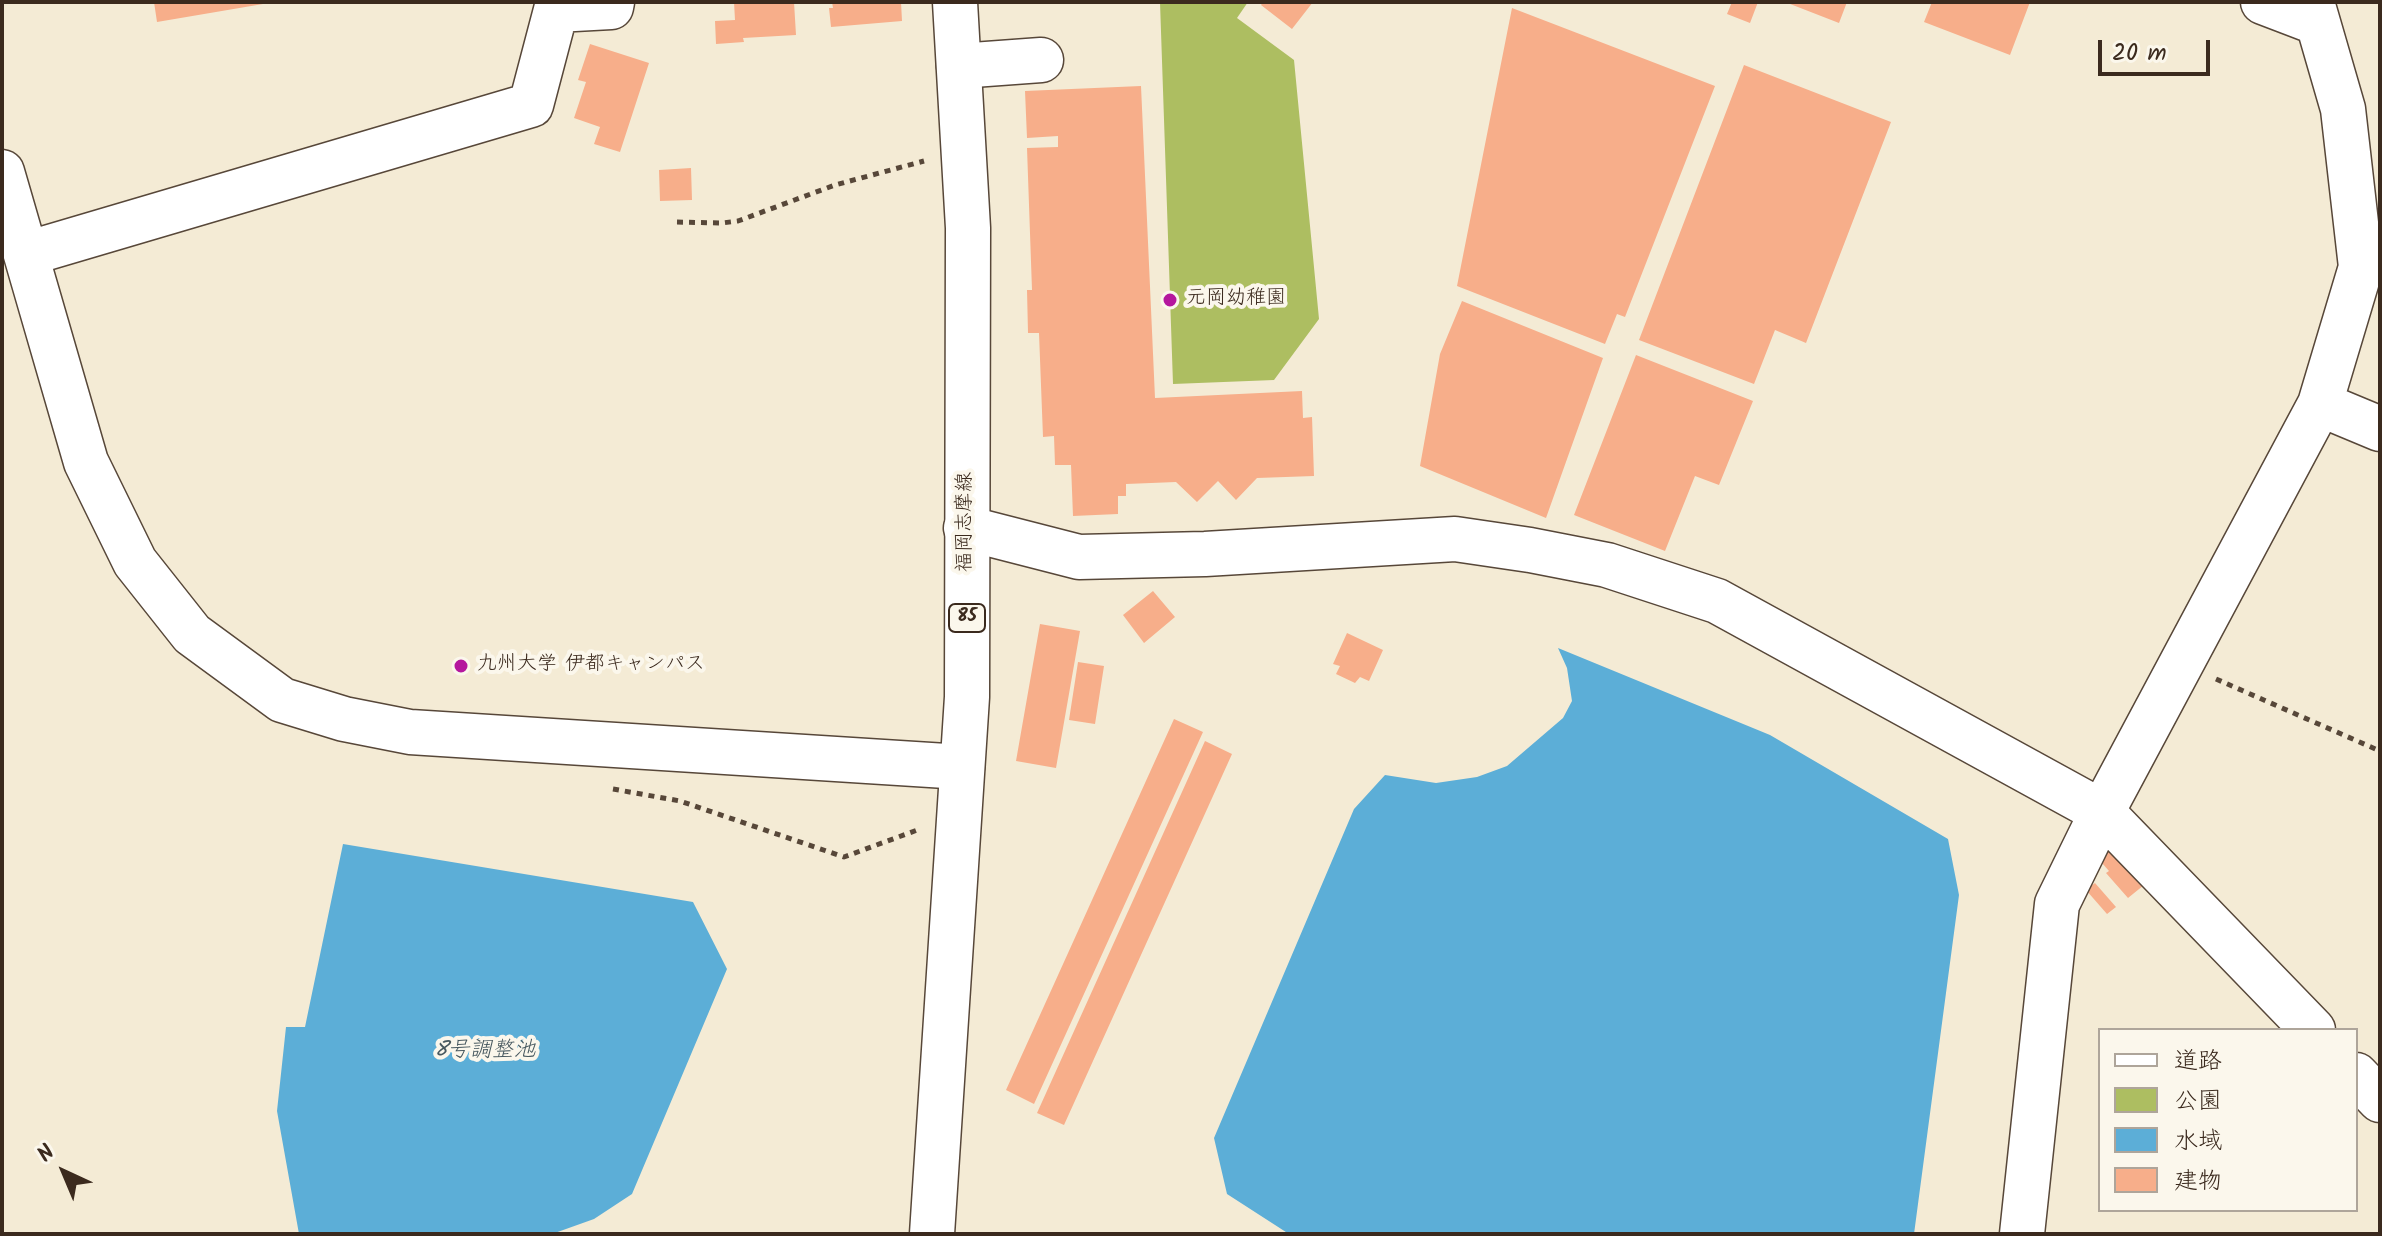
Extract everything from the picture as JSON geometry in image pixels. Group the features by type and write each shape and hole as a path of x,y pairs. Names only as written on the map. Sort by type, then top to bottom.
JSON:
{"street":[{"path":"26,254 531,105 556,10 611,7 612,2"},
{"name":"福岡志摩線","path":"932,1234 967,697 968,228 955,2"},
{"path":"2022,1234 2057,904 2102,812 2320,404 2361,267 2343,109 2315,12 2263,2"},
{"path":"959,66 1041,60"},
{"path":"2,172 86,462 135,562 192,634 282,700 344,719 410,732 962,767"},
{"path":"2320,404 2380,429"},
{"path":"966,528 1079,557 1205,554 1455,539 1607,565 1717,601 2102,812 2311,1028"},
{"path":"2358,1077 2380,1100"}],"path":[{"path":"677,222 738,221 835,185 964,151"},
{"path":"2182,663 2380,751"}],"green space":[{"path":"1160,2 1248,2 1237,18 1294,60 1319,319 1274,380 1173,384"}],"water":[{"path":"1558,648 1770,735 1948,839 1959,895 1914,1234 1289,1234 1227,1194 1214,1138 1354,809 1385,775 1436,783 1477,777 1507,766 1563,718 1572,701 1567,668"},
{"name":"8号調整池","path":"343,844 693,902 727,969 632,1194 594,1219 552,1234 299,1234 277,1111 286,1027 305,1027"}],"building":[{"path":"154,2 263,2 263,4 157,22"},
{"path":"734,2 794,2 796,35 743,38 744,42 716,44 715,21 735,20"},
{"path":"832,2 901,2 902,21 831,27 829,8 833,8"},
{"path":"1263,2 1313,2 1292,29 1261,5"},
{"path":"1732,2 1758,2 1750,23 1727,14"},
{"path":"1785,2 1847,2 1839,23"},
{"path":"1932,2 2030,2 2010,55 1924,22"},
{"path":"1512,8 1715,86 1625,317 1617,314 1605,344 1457,286"},
{"path":"590,44 649,63 620,152 594,144 600,127 574,118 586,82 578,80"},
{"path":"1744,65 1891,122 1806,343 1775,330 1754,384 1639,340"},
{"path":"1141,86 1155,398 1302,391 1303,418 1312,417 1314,476 1257,478 1236,500 1218,481 1197,502 1176,482 1126,484 1126,496 1118,496 1118,514 1073,516 1071,465 1055,465 1054,436 1043,437 1039,333 1028,333 1027,290 1032,290 1027,148 1058,147 1058,136 1027,138 1025,91"},
{"path":"691,168 692,200 660,201 659,170"},
{"path":"1462,301 1603,358 1546,518 1420,466 1440,354"},
{"path":"1636,355 1753,401 1719,485 1695,476 1665,551 1574,515"},
{"path":"1153,591 1175,617 1144,643 1123,615"},
{"path":"1040,624 1080,631 1056,768 1016,761"},
{"path":"1347,633 1383,650 1369,681 1360,677 1355,683 1336,674 1340,666 1333,664"},
{"path":"1078,662 1104,666 1095,724 1069,720"},
{"path":"1174,719 1203,732 1034,1104 1006,1090"},
{"path":"1205,741 1232,754 1064,1125 1037,1113"},
{"path":"2108,844 2144,885 2128,898 2095,855"},
{"path":"2095,883 2116,907 2107,914 2086,890"}],"place":[{"name":"元岡幼稚園","path":"1170,300"},
{"name":"九州大学 伊都キャンパス","path":"461,666"}]}
